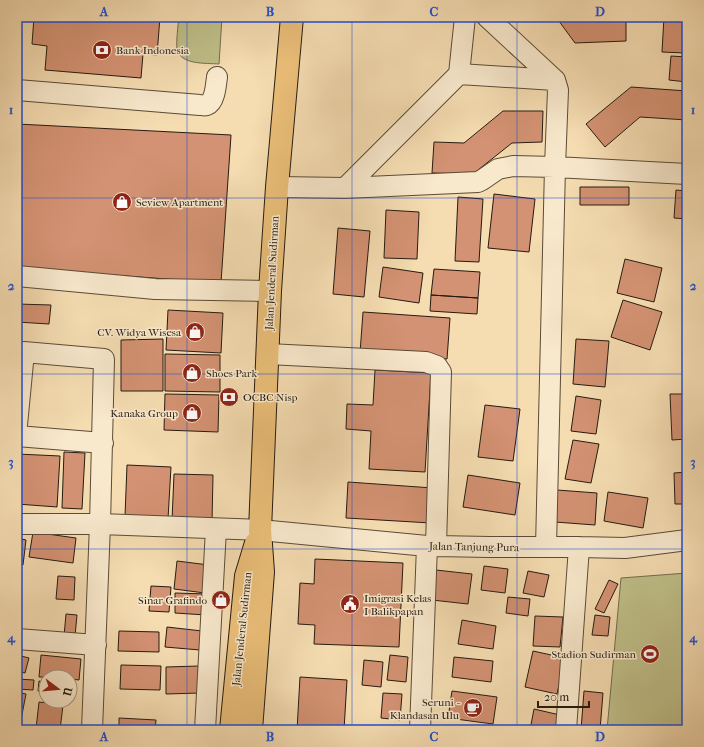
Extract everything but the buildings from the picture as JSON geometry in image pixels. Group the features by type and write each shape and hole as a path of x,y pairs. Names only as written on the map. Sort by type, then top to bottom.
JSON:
{"highway":[{"name":"Jalan Jenderal Sudirman","path":"251,730 263,572 260,530 270,291 277,187 292,17"},
{"name":"Jalan Jenderal Sudirman","path":"231,730 246,576 260,530"}],"street":[{"path":"344,188 459,74 464,17"},
{"path":"487,17 555,80 558,90 546,547"},
{"path":"459,74 555,80"},
{"path":"17,90 207,105 211,102 217,77"},
{"path":"277,187 344,188 478,182 498,169 513,166 687,174"},
{"path":"17,276 155,288 270,291"},
{"path":"17,424 21,351 104,359 103,443 92,730"},
{"path":"268,354 426,362 437,366 441,372 420,730"},
{"path":"17,436 103,443"},
{"name":"Jalan Tanjung Pura","path":"17,524 100,524 260,530 431,546 489,548 625,548 687,540"},
{"path":"205,730 216,529"},
{"path":"566,730 579,547"},
{"path":"17,639 96,645"}],"green space":[{"path":"179,17 222,17 219,64 188,61 179,54 177,49 177,33"},
{"name":"Stadion Sudirman","path":"687,573 687,730 607,730 621,578"}],"place":[{"name":"Bank Indonesia","path":"102,50"},
{"name":"Seview Apartment","path":"122,202"},
{"name":"CV. Widya Wisesa","path":"195,332"},
{"name":"Shoes Park","path":"192,373"},
{"name":"OCBC Nisp","path":"229,397"},
{"name":"Kanaka Group","path":"192,413"},
{"name":"Sinar Grafindo","path":"221,600"},
{"name":"Imigrasi Kelas I Balikpapan","path":"350,604"},
{"name":"Stadion Sudirman","path":"650,654"},
{"name":"Seruni - Klandasan Ulu","path":"473,708"}]}
